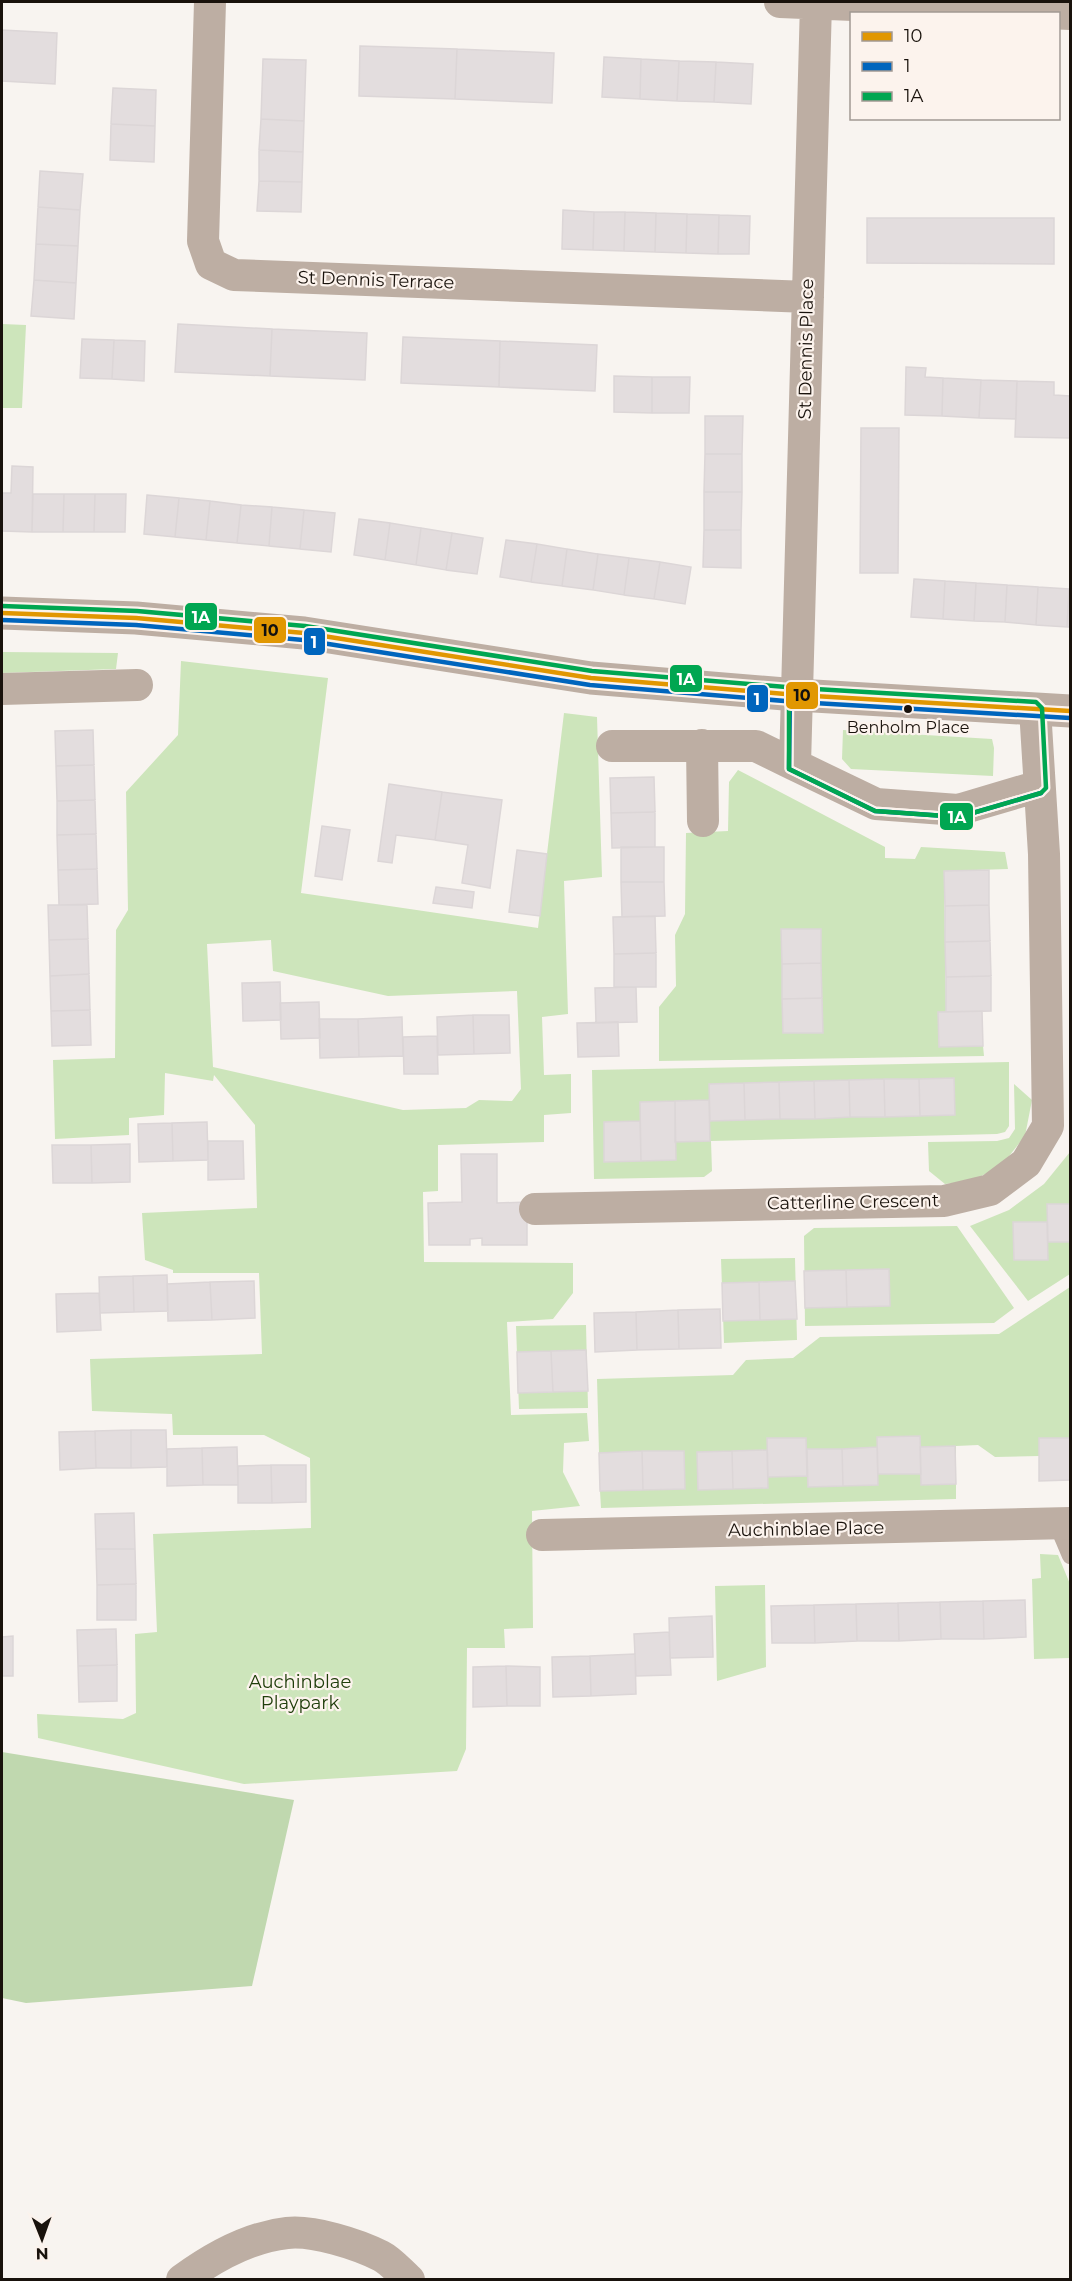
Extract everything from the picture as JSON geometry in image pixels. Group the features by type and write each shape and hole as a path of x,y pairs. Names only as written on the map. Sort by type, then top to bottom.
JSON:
{"street":[{"name":"St Dennis Terrace","path":"210,2 203,241 211,264 234,275 807,297"},
{"path":"780,2 1025,12"},
{"name":"St Dennis Place","path":"797,695 816,3"},
{"path":"2,613 136,618 304,633 591,678 797,695 1071,711"},
{"path":"2,689 137,686"},
{"path":"795,765 797,695"},
{"name":"Catterline Crescent","path":"535,1209 944,1201 990,1190 1026,1163 1048,1126 1044,854 1035,709"},
{"path":"612,746 756,746 876,804 957,810 1040,786"},
{"path":"702,746 703,821"},
{"name":"Auchinblae Place","path":"542,1535 1064,1523"},
{"path":"182,2280 196,2269 246,2243 288,2233 333,2238 382,2256 410,2280"}],"lane":[{"path":"1064,1523 1071,1556"}],"green space":[{"path":"2,324 26,325 22,408 2,408"},
{"path":"2,652 118,653 116,669 2,673"},
{"name":"Auchinblae Playpark","path":"181,661 328,678 301,893 538,928 564,713 597,717 602,877 564,881 568,1014 542,1017 544,1075 571,1074 571,1113 544,1115 544,1142 438,1145 438,1191 423,1192 424,1262 573,1263 573,1293 553,1319 507,1322 511,1415 587,1413 589,1441 564,1443 563,1472 580,1506 532,1511 533,1628 504,1629 505,1648 467,1648 466,1749 457,1771 244,1784 38,1738 37,1714 123,1719 136,1713 135,1634 157,1632 153,1534 311,1528 310,1458 264,1435 173,1435 172,1414 92,1411 90,1359 262,1354 259,1273 173,1273 173,1270 145,1260 142,1213 257,1208 255,1125 214,1075 213,1081 165,1073 164,1115 129,1118 129,1135 55,1139 53,1060 115,1058 116,930 128,910 126,792 178,735","holes":["271,940 273,971 388,996 517,991 521,1089 512,1101 479,1100 466,1108 403,1110 213,1067 207,944"]},
{"path":"843,730 992,739 993,776 851,769 842,759"},
{"path":"738,770 885,847 885,858 915,859 921,847 1005,852 1008,869 944,871 946,1012 938,1013 939,1047 983,1046 984,1056 659,1061 659,1007 676,986 675,935 685,914 686,833 728,831 729,782"},
{"path":"1009,1062 1009,1126 1005,1132 711,1141 712,1171 704,1177 594,1179 592,1070"},
{"path":"1014,1084 1032,1100 1025,1136 1002,1165 972,1181 945,1184 929,1171 928,1142 997,1141 1009,1138 1015,1129"},
{"path":"1070,1152 1070,1274 1028,1301 970,1226 1009,1210 1044,1184"},
{"path":"957,1226 1014,1308 994,1323 805,1326 804,1236 814,1228"},
{"path":"795,1258 797,1340 724,1343 721,1259"},
{"path":"1070,1287 1070,1438 1039,1438 1039,1456 995,1457 978,1445 956,1446 956,1499 601,1508 600,1491 642,1490 641,1451 599,1453 597,1379 733,1375 746,1360 793,1358 820,1337 999,1334"},
{"path":"586,1325 588,1408 519,1409 516,1326"},
{"path":"1040,1554 1058,1555 1070,1584 1070,1658 1034,1659 1032,1579 1041,1578"},
{"path":"765,1585 766,1667 717,1681 715,1586"},
{"path":"2,1752 294,1800 252,1986 26,2003 2,1998"}],"building":[{"path":"2,30 57,33 55,84 2,81"},
{"path":"360,46 457,49 455,99 359,96"},
{"path":"457,49 554,53 552,103 455,99"},
{"path":"604,57 641,59 640,99 602,97"},
{"path":"263,59 306,60 304,121 261,119"},
{"path":"641,59 679,61 677,101 640,99"},
{"path":"679,61 716,62 714,102 677,101"},
{"path":"716,62 753,64 751,104 714,102"},
{"path":"113,88 156,90 155,126 111,124"},
{"path":"261,119 304,121 303,152 259,150"},
{"path":"111,124 155,126 154,162 110,160"},
{"path":"259,150 303,152 302,182 259,181"},
{"path":"40,171 83,174 80,210 38,207"},
{"path":"259,181 302,182 301,212 257,211"},
{"path":"38,207 80,210 78,246 36,244"},
{"path":"563,210 594,212 593,250 562,249"},
{"path":"594,212 625,212 624,251 593,250"},
{"path":"625,212 656,213 655,252 624,251"},
{"path":"656,213 687,214 686,253 655,252"},
{"path":"687,214 719,215 718,254 686,253"},
{"path":"719,215 750,216 749,254 718,254"},
{"path":"867,218 1054,218 1054,264 867,263"},
{"path":"36,244 78,246 76,283 34,280"},
{"path":"34,280 76,283 74,319 31,316"},
{"path":"178,324 272,329 270,376 175,372"},
{"path":"272,329 367,333 365,380 270,376"},
{"path":"403,337 500,341 499,387 401,383"},
{"path":"82,339 114,340 112,379 80,378"},
{"path":"114,340 145,341 144,381 112,379"},
{"path":"500,341 597,345 595,391 499,387"},
{"path":"906,367 926,368 925,377 943,378 942,416 905,415"},
{"path":"614,376 652,377 652,413 614,412"},
{"path":"652,377 690,377 689,413 652,413"},
{"path":"943,378 981,380 979,418 942,416"},
{"path":"981,380 1017,381 1016,419 979,418"},
{"path":"1017,381 1054,382 1054,395 1070,396 1070,438 1015,437"},
{"path":"705,416 743,416 742,454 705,454"},
{"path":"861,428 899,428 898,573 860,573"},
{"path":"705,454 742,454 742,492 704,492"},
{"path":"12,466 33,467 32,532 2,531 2,493 11,493"},
{"path":"704,492 742,492 741,530 704,530"},
{"path":"33,494 64,494 63,532 32,532"},
{"path":"64,494 95,494 94,532 63,532"},
{"path":"95,494 126,494 125,532 94,532"},
{"path":"147,495 179,498 175,537 144,534"},
{"path":"179,498 210,501 206,540 175,537"},
{"path":"210,501 241,505 237,543 206,540"},
{"path":"241,505 272,507 269,546 237,543"},
{"path":"272,507 304,510 300,549 269,546"},
{"path":"304,510 335,513 331,552 300,549"},
{"path":"359,519 390,523 385,560 354,555"},
{"path":"390,523 421,528 416,565 385,560"},
{"path":"421,528 452,533 446,570 416,565"},
{"path":"704,530 741,530 741,568 703,567"},
{"path":"452,533 483,538 477,574 446,570"},
{"path":"506,540 537,544 531,582 500,577"},
{"path":"537,544 567,549 562,586 531,582"},
{"path":"567,549 598,554 593,590 562,586"},
{"path":"598,554 629,558 624,595 593,590"},
{"path":"629,558 660,562 654,599 624,595"},
{"path":"660,562 691,567 685,604 654,599"},
{"path":"914,579 945,581 943,619 911,617"},
{"path":"945,581 976,583 974,621 943,619"},
{"path":"976,583 1007,585 1005,622 974,621"},
{"path":"1007,585 1038,587 1036,625 1005,622"},
{"path":"1038,587 1069,589 1067,627 1036,625"},
{"path":"1069,589 1070,627 1067,627"},
{"path":"93,730 94,765 56,766 55,731"},
{"path":"94,765 95,800 57,801 56,766"},
{"path":"654,777 655,812 611,813 610,778"},
{"path":"389,784 442,792 435,840 396,835 392,863 378,861"},
{"path":"442,792 502,800 490,888 462,883 468,845 435,840"},
{"path":"95,800 96,834 57,835 57,801"},
{"path":"655,812 655,847 612,848 611,813"},
{"path":"322,826 350,830 342,880 315,876"},
{"path":"96,834 97,869 58,870 57,835"},
{"path":"621,847 664,847 664,882 621,882"},
{"path":"517,850 547,854 540,916 509,912"},
{"path":"97,869 98,904 59,905 58,870"},
{"path":"989,870 989,905 945,906 944,871"},
{"path":"621,882 664,882 665,916 622,917"},
{"path":"436,887 474,892 472,908 433,903"},
{"path":"48,905 87,905 88,939 49,940"},
{"path":"989,905 990,941 945,942 945,906"},
{"path":"655,916 656,953 614,954 613,917"},
{"path":"781,929 821,929 821,963 782,964"},
{"path":"88,939 89,974 50,976 49,940"},
{"path":"990,941 991,976 946,977 945,942"},
{"path":"656,953 656,987 614,987 614,954"},
{"path":"821,963 822,998 782,999 782,964"},
{"path":"89,974 90,1010 51,1011 50,976"},
{"path":"991,976 991,1011 946,1012 946,977"},
{"path":"280,982 281,1020 243,1021 242,983"},
{"path":"636,987 637,1022 596,1023 595,988"},
{"path":"822,998 823,1033 783,1033 782,999"},
{"path":"319,1002 320,1038 281,1039 280,1003"},
{"path":"90,1010 91,1045 52,1046 51,1011"},
{"path":"982,1011 983,1046 939,1047 938,1012"},
{"path":"473,1015 474,1054 438,1055 437,1017"},
{"path":"473,1015 509,1015 510,1053 474,1054"},
{"path":"402,1017 403,1056 359,1057 358,1019"},
{"path":"319,1019 358,1019 359,1057 320,1058"},
{"path":"618,1022 619,1056 578,1057 577,1023"},
{"path":"437,1036 438,1074 404,1074 403,1037"},
{"path":"954,1078 955,1115 920,1116 919,1079"},
{"path":"884,1079 885,1117 850,1117 849,1080"},
{"path":"884,1079 919,1079 920,1116 885,1117"},
{"path":"849,1080 850,1117 815,1119 814,1081"},
{"path":"814,1081 815,1119 780,1119 779,1082"},
{"path":"779,1082 780,1119 745,1120 744,1083"},
{"path":"744,1083 745,1120 710,1121 709,1084"},
{"path":"709,1100 710,1141 675,1142 675,1101"},
{"path":"675,1101 676,1160 641,1161 640,1102"},
{"path":"640,1121 641,1161 604,1162 604,1122"},
{"path":"207,1122 208,1160 173,1161 172,1123"},
{"path":"172,1123 173,1161 139,1162 138,1124"},
{"path":"208,1141 243,1141 244,1179 208,1180"},
{"path":"130,1144 130,1182 92,1183 91,1145"},
{"path":"52,1145 91,1145 92,1183 53,1183"},
{"path":"461,1154 497,1154 497,1203 527,1202 527,1245 482,1245 482,1238 470,1239 470,1245 429,1245 428,1203 462,1202"},
{"path":"1047,1204 1070,1204 1070,1242 1048,1242"},
{"path":"1013,1222 1047,1222 1048,1260 1014,1260"},
{"path":"889,1269 890,1306 847,1307 846,1270"},
{"path":"846,1270 847,1307 805,1308 804,1271"},
{"path":"167,1275 168,1311 134,1312 133,1276"},
{"path":"133,1276 134,1312 100,1313 99,1277"},
{"path":"254,1281 255,1318 212,1320 210,1282"},
{"path":"795,1281 797,1319 760,1320 759,1282"},
{"path":"210,1282 212,1320 168,1321 167,1284"},
{"path":"759,1282 760,1320 723,1321 722,1283"},
{"path":"99,1293 101,1330 57,1332 56,1294"},
{"path":"720,1309 721,1348 679,1349 678,1310"},
{"path":"678,1310 679,1349 637,1350 636,1312"},
{"path":"636,1312 637,1350 595,1352 594,1313"},
{"path":"586,1350 588,1391 553,1392 551,1351"},
{"path":"551,1351 553,1392 518,1393 517,1352"},
{"path":"131,1430 166,1430 167,1467 131,1468"},
{"path":"131,1430 131,1468 96,1468 95,1431"},
{"path":"95,1431 96,1468 60,1470 59,1432"},
{"path":"920,1436 921,1474 878,1474 877,1437"},
{"path":"767,1438 806,1438 807,1476 768,1477"},
{"path":"1039,1438 1070,1438 1070,1480 1039,1481"},
{"path":"955,1446 956,1484 921,1485 920,1447"},
{"path":"237,1447 238,1485 203,1485 202,1448"},
{"path":"877,1447 878,1485 843,1486 842,1449"},
{"path":"202,1448 203,1485 167,1486 167,1449"},
{"path":"807,1449 842,1449 843,1486 808,1487"},
{"path":"767,1450 768,1488 733,1489 732,1451"},
{"path":"642,1451 643,1490 600,1491 599,1453"},
{"path":"642,1451 684,1451 685,1489 643,1490"},
{"path":"732,1451 733,1489 698,1490 697,1452"},
{"path":"271,1465 306,1465 306,1502 272,1503"},
{"path":"271,1465 272,1503 238,1503 238,1466"},
{"path":"134,1513 135,1549 96,1549 95,1514"},
{"path":"96,1549 135,1549 136,1584 97,1585"},
{"path":"136,1584 136,1620 97,1620 97,1585"},
{"path":"1025,1600 1026,1637 984,1639 983,1601"},
{"path":"983,1601 984,1639 941,1639 940,1602"},
{"path":"940,1602 941,1639 899,1641 898,1603"},
{"path":"898,1603 899,1641 857,1641 856,1604"},
{"path":"856,1604 857,1641 815,1643 814,1605"},
{"path":"814,1605 815,1643 772,1643 771,1606"},
{"path":"712,1616 713,1657 670,1658 669,1618"},
{"path":"116,1629 117,1665 78,1666 77,1630"},
{"path":"669,1632 671,1675 636,1676 634,1634"},
{"path":"13,1636 13,1676 2,1676 2,1637"},
{"path":"635,1654 636,1694 591,1696 590,1656"},
{"path":"590,1656 591,1696 553,1697 552,1657"},
{"path":"117,1665 117,1701 79,1702 78,1666"},
{"path":"506,1666 540,1667 540,1706 507,1706"},
{"path":"506,1666 507,1706 473,1707 473,1667"}],"transit line":[{"name":"1A","path":"2,606 137,611 305,626 592,671 798,688 1036,702 1042,708 1046,788 1041,793 959,817 875,811 789,769 789,702"},
{"name":"10","path":"2,613 136,618 304,633 591,678 797,695 1070,711"},
{"name":"1","path":"2,620 136,625 303,640 590,685 797,702 1070,718"},
{"name":"1","path":"790,695 789,769 875,811 959,817 1041,793"}],"place":[{"name":"Benholm Place","path":"908,709"}]}
